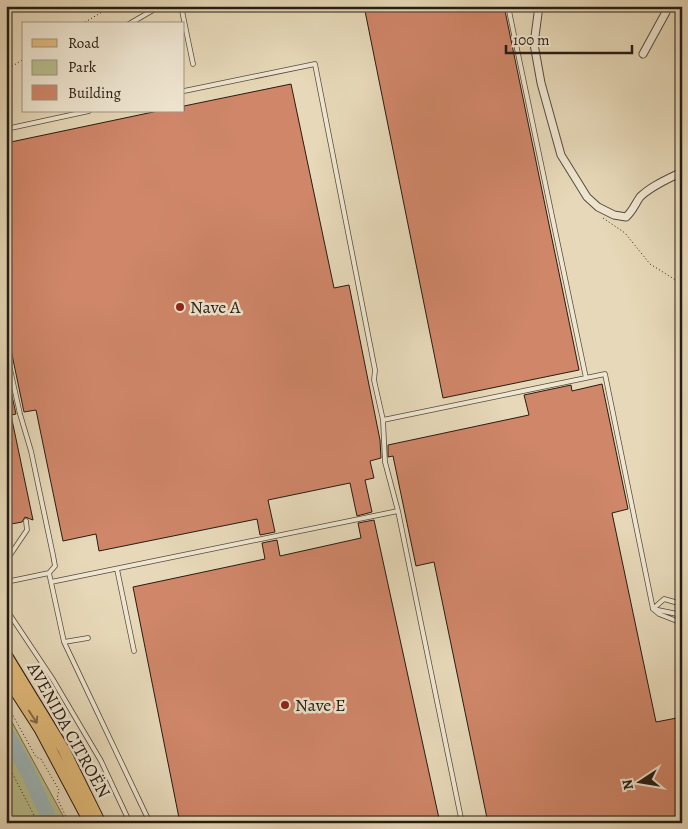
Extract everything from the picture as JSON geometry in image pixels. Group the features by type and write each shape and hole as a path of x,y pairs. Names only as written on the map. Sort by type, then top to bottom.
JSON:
{"main road":[{"name":"AVENIDA CITROËN","path":"6,655 64,750 100,823"},
{"name":"AVENIDA CITROËN","path":"6,676 40,729 90,823"}],"street":[{"path":"539,6 534,44 541,83 551,114 555,139 561,155 587,196 598,207 614,215 626,217 646,192 682,172"},
{"path":"643,54 666,12 665,6"}],"lane":[{"path":"132,22 160,6"},
{"path":"181,6 184,22"},
{"path":"508,6 586,378"},
{"path":"185,25 193,64"},
{"path":"185,91 315,64 384,420 385,462 398,511 462,823"},
{"path":"6,129 78,112"},
{"path":"6,351 20,414 31,451 56,566 49,573 6,582"},
{"path":"384,420 605,374 654,608 659,614 682,623"},
{"path":"51,582 398,511"},
{"path":"6,561 27,530 26,521"},
{"path":"117,569 134,651"},
{"path":"49,573 64,642 150,823"},
{"path":"654,608 664,599 682,604"},
{"path":"654,608 682,615"},
{"path":"6,609 52,678 101,761 130,823"},
{"path":"64,642 88,638"}],"path":[{"path":"85,22 112,6"},
{"path":"6,70 22,60"},
{"path":"598,214 625,234 650,264 682,284"},
{"path":"6,708 11,712 36,757 41,759 53,779 59,790 57,798 69,823"},
{"path":"6,761 38,823"}],"green space":[{"path":"6,711 67,823 6,823"}],"building":[{"path":"364,6 504,6 579,370 443,398"},
{"name":"Nave A","path":"291,84 334,288 349,285 380,440 381,458 370,461 374,478 365,480 372,512 357,516 350,483 268,500 275,532 260,535 257,519 99,551 96,534 63,541 36,410 24,412 6,326 6,143 153,112 185,112 185,106"},
{"path":"6,369 16,414 11,415 33,520 25,517 22,522 6,525"},
{"path":"602,384 628,509 612,513 656,722 682,717 682,823 488,823 434,562 416,566 393,456 388,457 388,445 529,415 524,395 571,385 572,391"},
{"name":"Nave E","path":"374,520 440,823 180,823 133,587 265,559 262,543 277,540 280,556 361,538 358,523"}],"waterway":[{"path":"6,733 28,772 51,823"}],"place":[{"name":"Nave A","path":"180,307"},
{"name":"Nave E","path":"285,705"}]}
